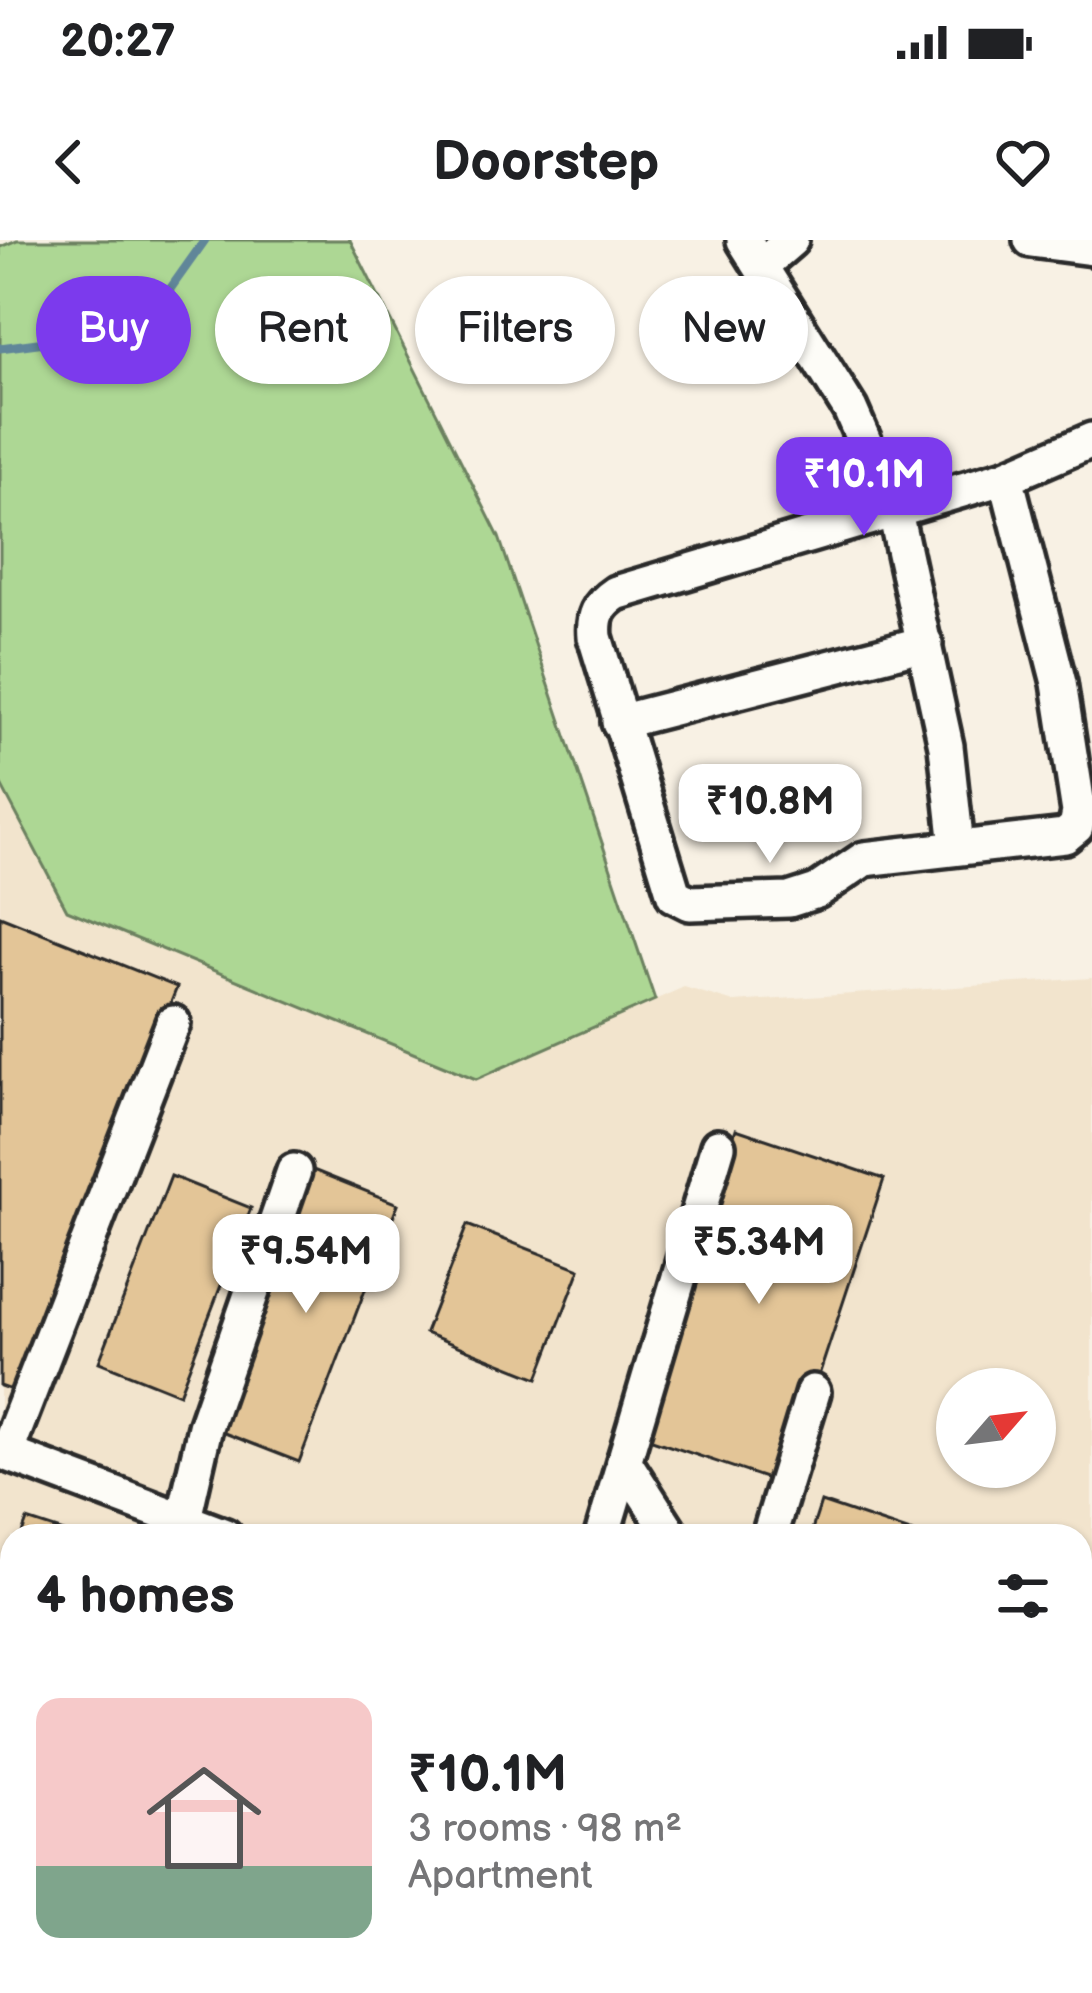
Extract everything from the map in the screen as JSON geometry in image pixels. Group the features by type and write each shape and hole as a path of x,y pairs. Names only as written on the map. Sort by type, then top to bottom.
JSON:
{"street":[{"path":"791,240 753,253 850,409 895,512 946,746 957,847"},
{"path":"1031,240 1092,248"},
{"path":"1006,477 1060,683 1079,812 1076,827 1065,836 855,862 800,898 690,904 674,895 664,877 595,637 596,612 603,602 616,593 1006,477 1092,440"},
{"path":"619,722 925,643"},
{"path":"171,1524 3,1452 173,1023"},
{"path":"606,1524 718,1146"},
{"path":"184,1524 205,1426 294,1171"},
{"path":"773,1524 813,1392"},
{"path":"624,1461 664,1524"}],"shaded area":[{"path":"0,783 68,910 476,1079 684,987 734,1002 1092,978 1092,1524 0,1524"}],"green space":[{"path":"17,240 350,240 368,276 215,276 215,384 391,384 391,322 415,370 415,384 422,384 499,537 655,1000 476,1079 67,910 0,783 0,247"}],"building":[{"path":"0,916 177,987 17,1392 0,1386"},
{"path":"736,1129 884,1179 783,1484 634,1434"},
{"path":"313,1170 398,1204 299,1462 214,1429"},
{"path":"171,1176 251,1208 179,1394 99,1362"},
{"path":"467,1225 580,1269 538,1378 425,1333"},
{"path":"821,1502 886,1524 814,1524"}],"waterway":[{"path":"0,348 60,340 168,292 205,240"}]}
